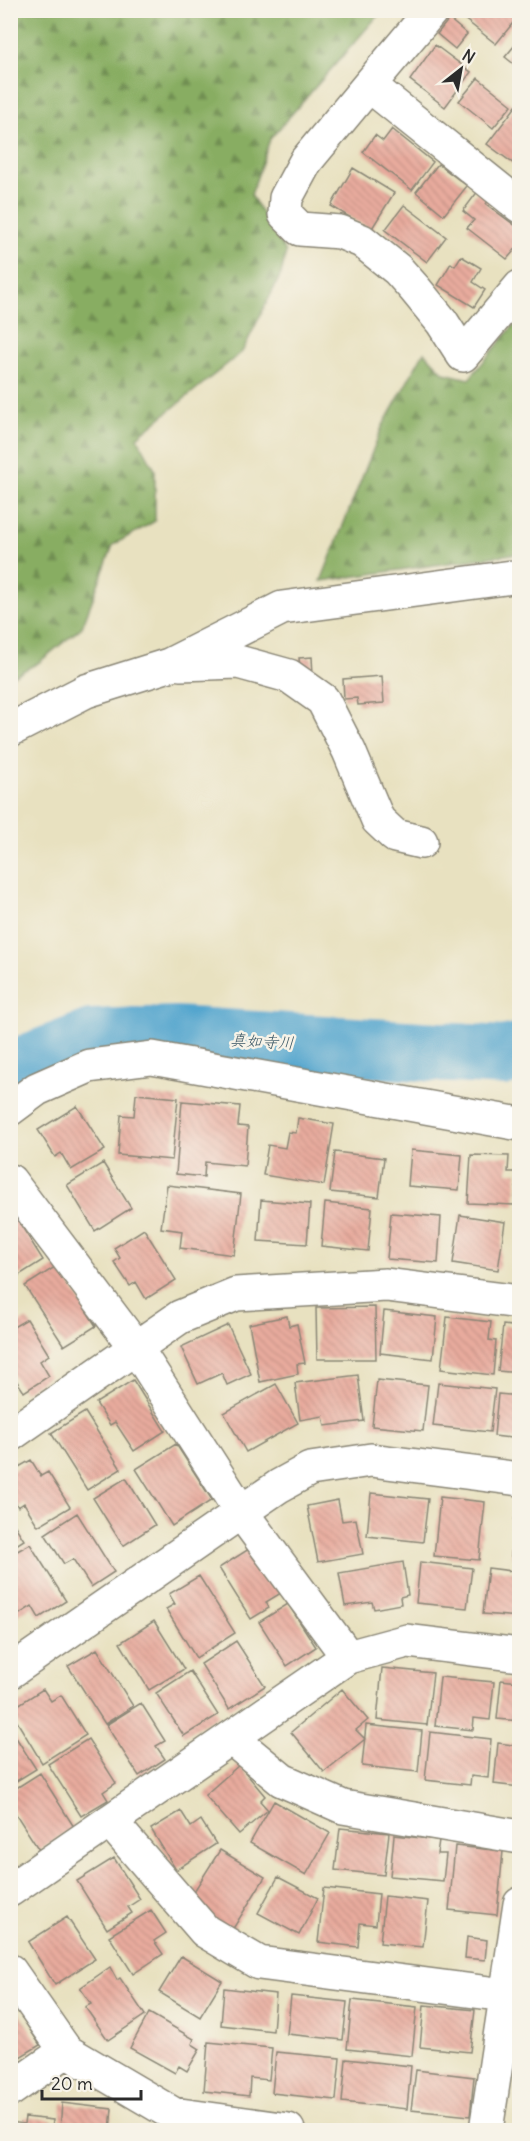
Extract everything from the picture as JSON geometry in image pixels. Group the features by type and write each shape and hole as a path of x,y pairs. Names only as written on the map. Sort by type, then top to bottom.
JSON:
{"street":[{"path":"432,10 306,161 286,198 285,214 300,229 340,232 362,241 375,251 398,270 415,289 442,322 463,355 519,287"},
{"path":"369,85 519,206"},
{"path":"10,730 86,691 169,665 282,608 519,576"},
{"path":"169,665 238,662 289,676 322,700 349,751 378,820 395,836 421,842"},
{"path":"10,1109 37,1089 89,1066 152,1058 519,1124"},
{"path":"10,1181 136,1348 241,1512 348,1657"},
{"path":"10,1435 180,1317 236,1294 386,1285 519,1302"},
{"path":"10,1672 279,1486 310,1468 371,1460 519,1479"},
{"path":"10,1890 348,1657 407,1641 519,1655"},
{"path":"231,1738 282,1780 343,1807 519,1837"},
{"path":"110,1821 205,1931 259,1964 505,1995"},
{"path":"486,2130 519,1904"},
{"path":"10,1971 66,2051 173,2114 288,2130"},
{"path":"10,2090 66,2051"}],"green space":[{"path":"11,10 382,11 270,139 251,195 286,252 281,274 242,352 137,437 155,470 155,521 113,545 82,627 38,663 11,677"},
{"path":"519,319 519,553 321,581 382,427 424,352 444,373 469,379"}],"building":[{"path":"460,10 508,10 517,18 496,44 458,14"},
{"path":"449,19 467,34 455,49 437,34"},
{"path":"520,39 520,69 505,57"},
{"path":"435,45 471,72 445,107 410,80"},
{"path":"478,78 512,105 493,128 459,101"},
{"path":"517,105 520,107 520,157 514,164 487,144"},
{"path":"392,129 433,162 412,190 363,152 375,135 383,141"},
{"path":"438,164 467,186 444,215 416,192"},
{"path":"353,168 394,193 371,230 331,206"},
{"path":"478,191 489,200 486,204 520,229 520,244 507,259 467,228 474,220 463,211"},
{"path":"404,205 446,237 427,262 385,230"},
{"path":"461,256 481,268 473,282 485,290 474,307 438,285 451,263 455,266"},
{"path":"312,657 313,675 301,676 299,658"},
{"path":"382,676 384,703 358,705 357,698 344,699 343,679"},
{"path":"136,1094 178,1098 172,1160 118,1155 121,1115 134,1116"},
{"path":"182,1101 240,1106 238,1126 248,1127 245,1166 205,1162 204,1177 176,1174"},
{"path":"77,1106 105,1150 71,1170 61,1153 55,1157 38,1130"},
{"path":"298,1118 334,1124 324,1185 263,1175 268,1145 285,1148 288,1132 296,1133"},
{"path":"411,1150 462,1155 459,1190 408,1186"},
{"path":"335,1152 384,1158 379,1197 330,1192"},
{"path":"471,1155 509,1156 508,1172 517,1172 515,1205 468,1203"},
{"path":"103,1163 131,1208 95,1231 67,1185"},
{"path":"167,1185 241,1194 234,1255 180,1248 182,1231 161,1228"},
{"path":"261,1200 310,1204 307,1244 258,1241"},
{"path":"325,1203 372,1208 368,1251 321,1246"},
{"path":"10,1208 43,1260 13,1279 10,1275"},
{"path":"391,1213 441,1217 438,1263 387,1259"},
{"path":"460,1215 505,1222 498,1270 453,1263"},
{"path":"144,1229 176,1280 146,1299 136,1282 130,1286 114,1262 120,1258 114,1248"},
{"path":"58,1265 96,1326 64,1346 25,1286"},
{"path":"375,1307 376,1359 317,1359 316,1308"},
{"path":"384,1311 437,1317 433,1359 380,1353"},
{"path":"287,1316 289,1326 297,1324 305,1363 297,1364 298,1374 260,1382 249,1324"},
{"path":"447,1317 491,1322 489,1340 496,1341 493,1375 441,1369"},
{"path":"27,1319 49,1355 40,1361 49,1376 24,1392 10,1371 10,1329"},
{"path":"228,1325 251,1374 227,1385 222,1373 198,1384 181,1347"},
{"path":"503,1325 520,1327 520,1373 498,1371"},
{"path":"358,1375 364,1421 325,1426 323,1416 300,1420 295,1383"},
{"path":"133,1380 165,1431 134,1451 115,1422 110,1425 96,1403"},
{"path":"377,1380 428,1385 423,1431 372,1426"},
{"path":"438,1383 495,1389 490,1432 433,1426"},
{"path":"276,1384 298,1423 246,1452 224,1413"},
{"path":"498,1394 520,1396 520,1439 494,1436"},
{"path":"85,1412 121,1469 87,1490 51,1433"},
{"path":"176,1444 212,1500 172,1526 136,1469"},
{"path":"31,1460 41,1476 48,1472 70,1507 38,1526 24,1503 18,1507 10,1494 10,1472"},
{"path":"126,1478 155,1525 123,1546 93,1498"},
{"path":"371,1493 428,1499 423,1542 367,1536"},
{"path":"440,1497 485,1502 479,1560 434,1556"},
{"path":"338,1500 342,1521 356,1519 363,1554 318,1562 307,1506"},
{"path":"77,1513 114,1572 91,1587 73,1559 64,1564 45,1534"},
{"path":"515,1514 520,1514 520,1557 511,1556"},
{"path":"10,1518 24,1540 10,1549"},
{"path":"30,1544 66,1601 39,1618 32,1606 18,1615 10,1602 10,1555"},
{"path":"252,1547 281,1593 266,1602 269,1608 251,1619 219,1568"},
{"path":"403,1562 408,1595 400,1597 401,1604 374,1609 372,1602 345,1606 339,1573"},
{"path":"420,1562 472,1568 467,1608 416,1603"},
{"path":"488,1568 520,1572 520,1617 483,1614"},
{"path":"199,1576 235,1633 196,1658 166,1609 175,1604 169,1594"},
{"path":"288,1604 316,1647 287,1666 259,1622"},
{"path":"154,1621 184,1669 149,1690 120,1643"},
{"path":"236,1641 265,1686 229,1709 201,1664"},
{"path":"97,1649 133,1706 105,1724 68,1666"},
{"path":"382,1668 433,1673 427,1725 377,1720"},
{"path":"190,1671 218,1715 184,1736 156,1693"},
{"path":"440,1677 494,1682 490,1720 474,1718 473,1730 435,1726"},
{"path":"501,1680 520,1682 520,1721 497,1719"},
{"path":"43,1689 51,1701 61,1695 86,1735 42,1763 10,1710"},
{"path":"342,1689 368,1720 356,1730 365,1739 324,1772 291,1732"},
{"path":"141,1703 165,1741 156,1746 165,1759 139,1776 106,1725"},
{"path":"366,1725 422,1731 418,1772 362,1766"},
{"path":"10,1728 36,1769 10,1785"},
{"path":"430,1732 491,1739 488,1778 471,1776 470,1785 425,1780"},
{"path":"88,1739 116,1783 103,1792 108,1800 81,1816 48,1764"},
{"path":"498,1743 520,1746 520,1787 494,1784"},
{"path":"239,1765 265,1796 260,1801 268,1810 239,1834 205,1795"},
{"path":"40,1773 74,1827 39,1850 10,1805 10,1792"},
{"path":"274,1801 330,1833 306,1875 250,1843"},
{"path":"181,1811 191,1827 201,1820 216,1844 176,1870 151,1829"},
{"path":"340,1828 389,1833 384,1875 335,1870"},
{"path":"394,1835 439,1840 437,1854 446,1854 443,1881 390,1876"},
{"path":"455,1846 503,1851 497,1915 449,1910"},
{"path":"220,1850 265,1877 231,1932 186,1904"},
{"path":"114,1858 140,1899 128,1907 132,1913 107,1929 77,1881"},
{"path":"278,1877 318,1898 299,1935 258,1913"},
{"path":"324,1888 379,1894 376,1925 360,1923 358,1947 318,1942"},
{"path":"385,1896 428,1901 423,1947 380,1943"},
{"path":"151,1910 166,1933 154,1941 163,1954 133,1974 109,1936"},
{"path":"67,1917 95,1959 55,1985 28,1942"},
{"path":"467,1937 487,1940 485,1960 465,1958"},
{"path":"181,1956 222,1981 200,2017 159,1992"},
{"path":"110,1967 117,1980 120,1978 145,2015 108,2040 85,2007 91,2004 80,1988"},
{"path":"224,1988 276,1994 273,2031 221,2025"},
{"path":"291,1996 347,2002 343,2040 287,2034"},
{"path":"10,1999 40,2045 10,2063"},
{"path":"352,2000 417,2007 412,2056 347,2049"},
{"path":"424,2005 475,2010 470,2052 420,2047"},
{"path":"149,2013 194,2039 192,2044 200,2049 187,2071 179,2066 175,2073 130,2048"},
{"path":"208,2042 272,2048 269,2080 250,2078 249,2096 204,2091"},
{"path":"276,2052 340,2058 336,2100 272,2093"},
{"path":"346,2059 411,2066 407,2109 342,2102"},
{"path":"416,2070 474,2077 470,2116 411,2110"},
{"path":"62,2103 112,2109 110,2130 60,2130"},
{"path":"25,2117 53,2120 52,2130 10,2130 10,2122 24,2124"}],"waterway":[{"name":"真如寺川","path":"10,1071 92,1039 175,1036 504,1056 520,1052"}]}
